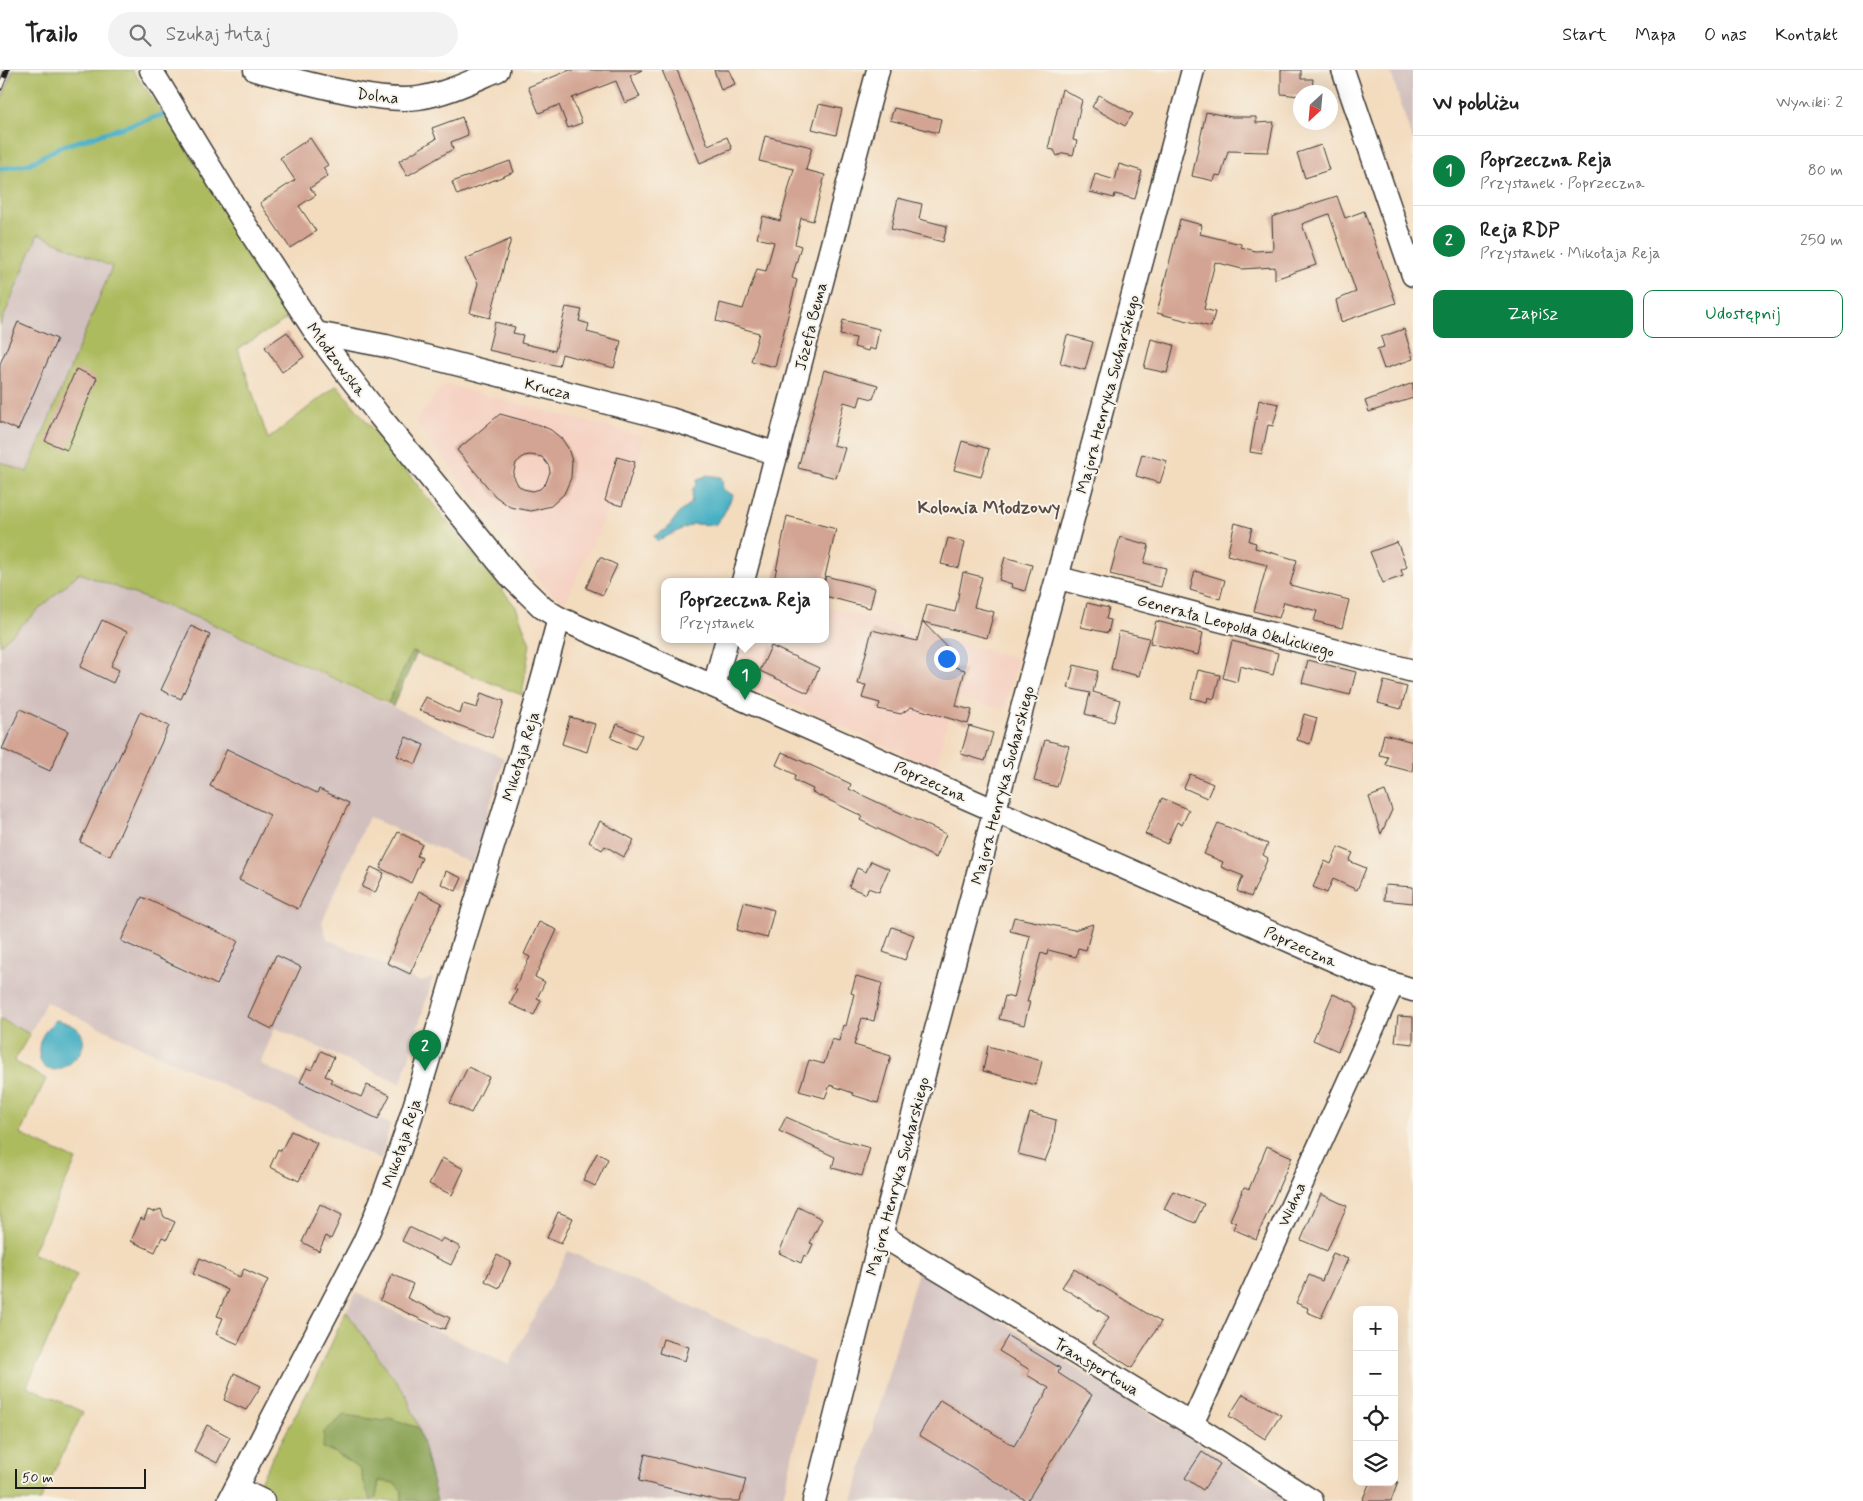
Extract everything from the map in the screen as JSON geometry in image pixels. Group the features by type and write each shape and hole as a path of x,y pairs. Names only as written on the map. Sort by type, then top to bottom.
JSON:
{"street":[{"name":"Młodzowska","path":"151,70 243,221 316,333 378,414 511,577 543,608 559,618"},
{"name":"Dolna","path":"255,70 362,94 402,99 426,96 498,70"},
{"name":"Józefa Bema","path":"744,578 878,70"},
{"name":"Majora Henryka Sucharskiego","path":"814,1501 881,1235 1059,578 1193,70"},
{"path":"1343,70 1413,275"},
{"name":"Krucza","path":"316,333 386,346 670,419 777,454"},
{"name":"Generała Leopolda Okulickiego","path":"1059,578 1413,671"},
{"name":"Poprzeczna","path":"559,618 1369,976 1403,987"},
{"name":"Mikołaja Reja","path":"233,1494 364,1242 382,1201 420,1087 511,786 559,618"},
{"path":"714,686 726,643"},
{"name":"Widna","path":"1192,1424 1403,987"},
{"name":"Transportowa","path":"881,1235 1192,1424 1312,1501"},
{"path":"233,1494 262,1501"}],"shaded area":[{"path":"0,70 13,70 0,103"},
{"path":"1390,70 1413,70 1413,142"},
{"path":"38,234 112,267 26,473 0,462 0,326"},
{"path":"444,384 645,437 624,508 607,511 566,601 551,594 415,422"},
{"path":"79,573 208,622 504,758 473,864 369,817 322,922 327,939 421,982 433,977 401,1084 275,1028 260,1064 390,1124 381,1160 46,1002 30,1034 0,1019 0,645"},
{"path":"829,607 1018,658 1004,710 954,696 935,768 731,677 742,643 829,643"},
{"path":"568,1251 814,1362 782,1501 437,1501 419,1428 406,1395 346,1311 356,1293 509,1365"},
{"path":"918,1271 1292,1501 852,1501"}],"green space":[{"path":"13,70 132,70 169,121 290,317 238,349 268,439 337,385 516,607 530,644 522,695 412,652 388,703 208,622 79,573 0,645 0,462 27,472 112,267 38,234 0,326 0,103"},
{"path":"412,652 417,653 393,706 388,703"},
{"path":"0,1019 30,1034 14,1061 46,1079 20,1134 76,1160 32,1253 77,1275 27,1386 83,1412 40,1501 0,1501"},
{"path":"346,1311 406,1395 419,1428 389,1419 384,1421 344,1415 323,1448 336,1453 360,1469 363,1481 376,1497 379,1481 395,1483 402,1491 402,1501 284,1501 258,1485 321,1367"},
{"path":"344,1415 384,1421 389,1418 419,1428 437,1501 402,1501 402,1491 395,1483 379,1481 376,1497 370,1500 360,1469 336,1453 323,1448 324,1432"}],"water":[{"path":"707,475 721,477 723,488 733,495 723,515 715,525 693,524 657,541 654,536 667,529 679,513 691,503 693,488 697,484 696,481"},
{"path":"56,1020 75,1027 83,1037 82,1049 74,1059 64,1067 53,1070 43,1066 39,1048 43,1034"}],"building":[{"path":"570,70 642,70 630,76 640,97 625,103 616,81 572,98 582,123 568,128 559,105 539,113 528,87"},
{"path":"662,70 677,70 708,145 727,137 732,149 700,163"},
{"path":"714,70 729,70 735,84 721,90"},
{"path":"1281,70 1301,70 1301,79 1313,79 1313,85 1293,85 1293,95 1281,94"},
{"path":"1062,89 1082,100 1073,140 1077,141 1073,155 1064,153 1057,156 1054,150 1048,149"},
{"path":"1099,95 1133,114 1125,126 1092,107"},
{"path":"819,104 842,109 836,135 812,129"},
{"path":"894,108 941,119 938,133 890,120"},
{"path":"1206,112 1232,117 1256,117 1256,123 1274,122 1268,152 1228,151 1221,176 1216,175 1214,181 1192,176"},
{"path":"462,117 468,135 451,142 453,149 407,176 399,161 436,139 432,128"},
{"path":"765,136 812,147 806,170 825,175 813,221 801,218 795,244 801,246 792,278 797,280 775,367 751,361 759,333 716,321 720,303 743,309 757,269 766,271 774,242 757,238 763,216 780,221 794,169 759,161"},
{"path":"310,138 328,165 323,168 328,176 310,188 316,195 299,206 316,231 290,248 260,203 295,180 280,158"},
{"path":"1321,145 1329,170 1305,178 1297,153"},
{"path":"510,161 514,172 457,195 452,182"},
{"path":"1119,164 1142,171 1135,199 1115,194 1114,198 1090,192 1095,174 1115,180"},
{"path":"1337,196 1345,218 1364,211 1396,303 1341,322 1336,300 1356,292 1329,214 1302,224 1316,265 1275,279 1275,267 1242,269 1215,262 1204,309 1215,312 1211,327 1157,313 1180,219 1202,225 1200,234 1241,244 1241,247 1255,251 1273,250 1272,217"},
{"path":"898,198 922,204 919,219 947,226 943,242 891,229"},
{"path":"511,239 490,318 470,313 478,283 465,259"},
{"path":"566,307 582,310 579,321 589,324 587,332 621,341 614,368 562,354 559,366 488,350 495,322 515,327 513,333 523,335 521,343 555,351"},
{"path":"843,320 879,329 875,350 869,348 868,351 854,347 856,338 840,335"},
{"path":"18,322 57,339 18,430 0,422 0,364"},
{"path":"1404,329 1413,359 1384,369 1377,349 1384,347 1381,337"},
{"path":"287,332 304,357 282,372 265,347"},
{"path":"1067,335 1093,342 1085,370 1060,363"},
{"path":"1151,339 1174,345 1167,373 1144,368"},
{"path":"76,369 97,378 67,450 45,441"},
{"path":"824,370 878,385 873,399 861,396 858,406 844,402 833,445 845,448 836,478 798,468"},
{"path":"1413,383 1413,398 1369,412 1365,401"},
{"path":"1259,400 1279,404 1273,426 1268,425 1262,454 1250,452"},
{"path":"500,414 540,425 551,430 562,439 568,448 572,461 571,478 564,494 551,506 531,511 510,507 495,496 457,450","holes":["524,456 542,457 549,466 550,472 546,483 540,489 533,491 523,489 518,485 513,475 516,463"]},
{"path":"962,441 989,449 981,477 954,470"},
{"path":"1142,454 1167,461 1160,483 1136,476"},
{"path":"617,457 635,462 622,506 605,501"},
{"path":"787,516 836,529 825,578 775,578"},
{"path":"1235,523 1252,528 1249,541 1256,543 1255,548 1297,560 1290,585 1349,600 1342,628 1314,621 1317,611 1284,602 1279,618 1254,611 1267,565 1227,555"},
{"path":"1120,537 1149,545 1144,563 1166,568 1161,587 1110,574"},
{"path":"948,538 965,542 959,568 941,564"},
{"path":"1397,542 1407,567 1401,570 1403,576 1383,583 1370,552"},
{"path":"600,557 617,565 603,595 586,588"},
{"path":"1005,557 1032,565 1025,591 1011,587 1012,584 999,580"},
{"path":"1195,571 1225,580 1220,599 1190,590"},
{"path":"963,572 982,577 974,607 994,612 987,638 923,622 954,654 951,666 965,670 956,706 972,710 968,724 911,707 901,714 878,709 880,703 862,698 866,685 858,684 872,630 917,641 927,605 955,612"},
{"path":"825,576 875,588 870,608 829,597 829,578 825,578"},
{"path":"1087,603 1109,608 1106,619 1111,620 1108,633 1081,627"},
{"path":"102,620 127,632 111,666 119,670 113,683 80,667"},
{"path":"1156,621 1203,633 1198,655 1150,643"},
{"path":"191,626 210,635 181,699 161,690"},
{"path":"1119,631 1149,638 1139,676 1111,669"},
{"path":"1232,641 1278,653 1273,675 1240,666 1237,682 1223,678"},
{"path":"771,646 819,668 808,693 760,671"},
{"path":"1308,660 1356,672 1350,695 1302,683"},
{"path":"1074,665 1098,671 1093,692 1120,700 1114,722 1085,714 1090,693 1068,688"},
{"path":"1198,670 1220,675 1214,699 1208,697 1207,702 1191,698"},
{"path":"1384,681 1407,687 1401,709 1378,703"},
{"path":"481,693 504,701 492,738 419,710 426,697 460,714 463,704 477,708"},
{"path":"20,709 68,731 50,771 2,749"},
{"path":"140,712 169,726 110,856 80,842"},
{"path":"1304,714 1317,718 1310,744 1297,740"},
{"path":"570,717 595,724 587,752 562,744"},
{"path":"617,724 642,735 635,749 611,738"},
{"path":"969,726 993,733 985,761 961,754"},
{"path":"1384,734 1413,742 1413,772 1386,765 1388,757 1379,755"},
{"path":"406,737 424,745 416,764 397,756"},
{"path":"1045,740 1069,746 1057,787 1034,781"},
{"path":"227,749 317,793 319,789 349,803 298,909 239,880 270,815 210,786"},
{"path":"782,752 851,784 849,789 946,834 936,858 860,820 862,816 812,792 813,789 794,780 796,775 776,765"},
{"path":"1190,774 1213,784 1207,798 1184,788"},
{"path":"1385,791 1392,810 1381,834 1369,797"},
{"path":"1162,798 1189,810 1182,825 1177,822 1167,844 1145,834"},
{"path":"600,821 634,840 624,857 605,846 602,850 589,842"},
{"path":"1218,823 1268,844 1263,855 1268,858 1251,897 1237,891 1243,876 1221,867 1223,862 1204,854"},
{"path":"398,832 422,844 417,856 422,858 411,883 380,868"},
{"path":"1338,847 1353,853 1349,861 1366,868 1357,890 1333,879 1327,893 1313,887 1325,861 1331,864"},
{"path":"871,861 889,869 879,892 868,888 866,894 849,887 857,868 866,872"},
{"path":"371,867 384,873 375,893 362,887"},
{"path":"446,871 462,878 456,891 441,884"},
{"path":"1385,885 1413,887 1413,903 1384,900"},
{"path":"419,891 442,903 410,974 387,963"},
{"path":"142,897 238,941 217,985 121,941"},
{"path":"744,902 774,910 767,938 737,930"},
{"path":"1014,917 1074,930 1093,924 1086,950 1078,948 1076,957 1048,950 1047,955 1041,953 1027,1002 1030,1002 1024,1025 999,1019 1005,996 1014,998 1030,936 1010,931"},
{"path":"539,922 557,930 535,977 545,982 537,998 541,1000 534,1015 510,1004 517,990 514,989 530,957 524,954"},
{"path":"892,927 914,935 905,960 883,952"},
{"path":"276,955 301,967 272,1029 248,1017"},
{"path":"856,976 882,983 874,1021 862,1018 854,1045 891,1056 878,1103 830,1085 825,1098 799,1091 809,1060 824,1064 832,1039 839,1041 843,1025 846,1026 854,994 851,993"},
{"path":"1333,994 1354,1003 1357,1009 1338,1051 1313,1040"},
{"path":"1398,1016 1413,1017 1413,1044 1395,1042"},
{"path":"988,1046 1042,1061 1036,1085 983,1071"},
{"path":"321,1051 334,1057 325,1076 332,1079 330,1082 361,1097 367,1085 390,1095 378,1119 300,1082 307,1068 312,1070"},
{"path":"468,1067 489,1077 471,1113 450,1103"},
{"path":"1030,1113 1056,1120 1053,1141 1045,1161 1018,1154"},
{"path":"786,1117 831,1137 870,1148 862,1176 832,1168 835,1157 779,1131"},
{"path":"291,1131 317,1143 299,1181 270,1167 278,1149 281,1151"},
{"path":"1267,1146 1292,1157 1256,1239 1233,1229 1236,1223 1230,1220 1244,1187 1249,1189"},
{"path":"597,1153 608,1159 595,1186 583,1180"},
{"path":"442,1158 464,1169 452,1195 429,1184"},
{"path":"1173,1191 1204,1204 1195,1223 1164,1209"},
{"path":"1321,1194 1347,1206 1327,1251 1301,1240"},
{"path":"320,1204 342,1215 331,1239 326,1236 319,1251 302,1242"},
{"path":"798,1207 822,1219 810,1243 813,1244 807,1257 804,1255 801,1263 779,1253"},
{"path":"161,1209 164,1217 175,1222 167,1239 162,1237 155,1252 131,1241 141,1218 144,1220 148,1210 153,1212"},
{"path":"558,1212 573,1218 561,1244 547,1238"},
{"path":"409,1227 440,1242 443,1238 460,1247 451,1265 402,1241"},
{"path":"1333,1253 1348,1259 1321,1318 1307,1312 1308,1308 1296,1303 1309,1275 1322,1281"},
{"path":"497,1255 511,1262 499,1288 485,1281"},
{"path":"200,1258 240,1277 244,1269 268,1280 238,1344 216,1334 223,1318 217,1316 228,1290 193,1274"},
{"path":"1074,1269 1161,1322 1132,1368 1093,1343 1109,1317 1062,1287"},
{"path":"392,1274 413,1284 407,1298 450,1318 445,1329 441,1329 380,1300"},
{"path":"1008,1336 1060,1368 1058,1373 1092,1395 1027,1501 919,1435 940,1400 1014,1446 1049,1388 1027,1375 1030,1370 999,1351"},
{"path":"663,1339 689,1347 685,1361 659,1353"},
{"path":"234,1373 261,1386 246,1410 224,1400"},
{"path":"1243,1394 1281,1415 1265,1439 1229,1416"},
{"path":"207,1425 230,1437 217,1463 194,1451"},
{"path":"1202,1452 1220,1464 1203,1490 1185,1478"},
{"path":"645,1454 746,1479 740,1501 720,1501 639,1481"},
{"path":"1368,1486 1397,1486 1391,1501 1362,1501"}],"waterway":[{"path":"0,169 29,164 60,147 165,114"}],"railway":[{"path":"0,88 7,70"}],"place":[{"name":"Poprzeczna Reja","path":"745,700"},
{"name":"Reja RDP","path":"425,1071"}],"district":[{"name":"Kolonia Młodzowy","path":"989,507"}]}
